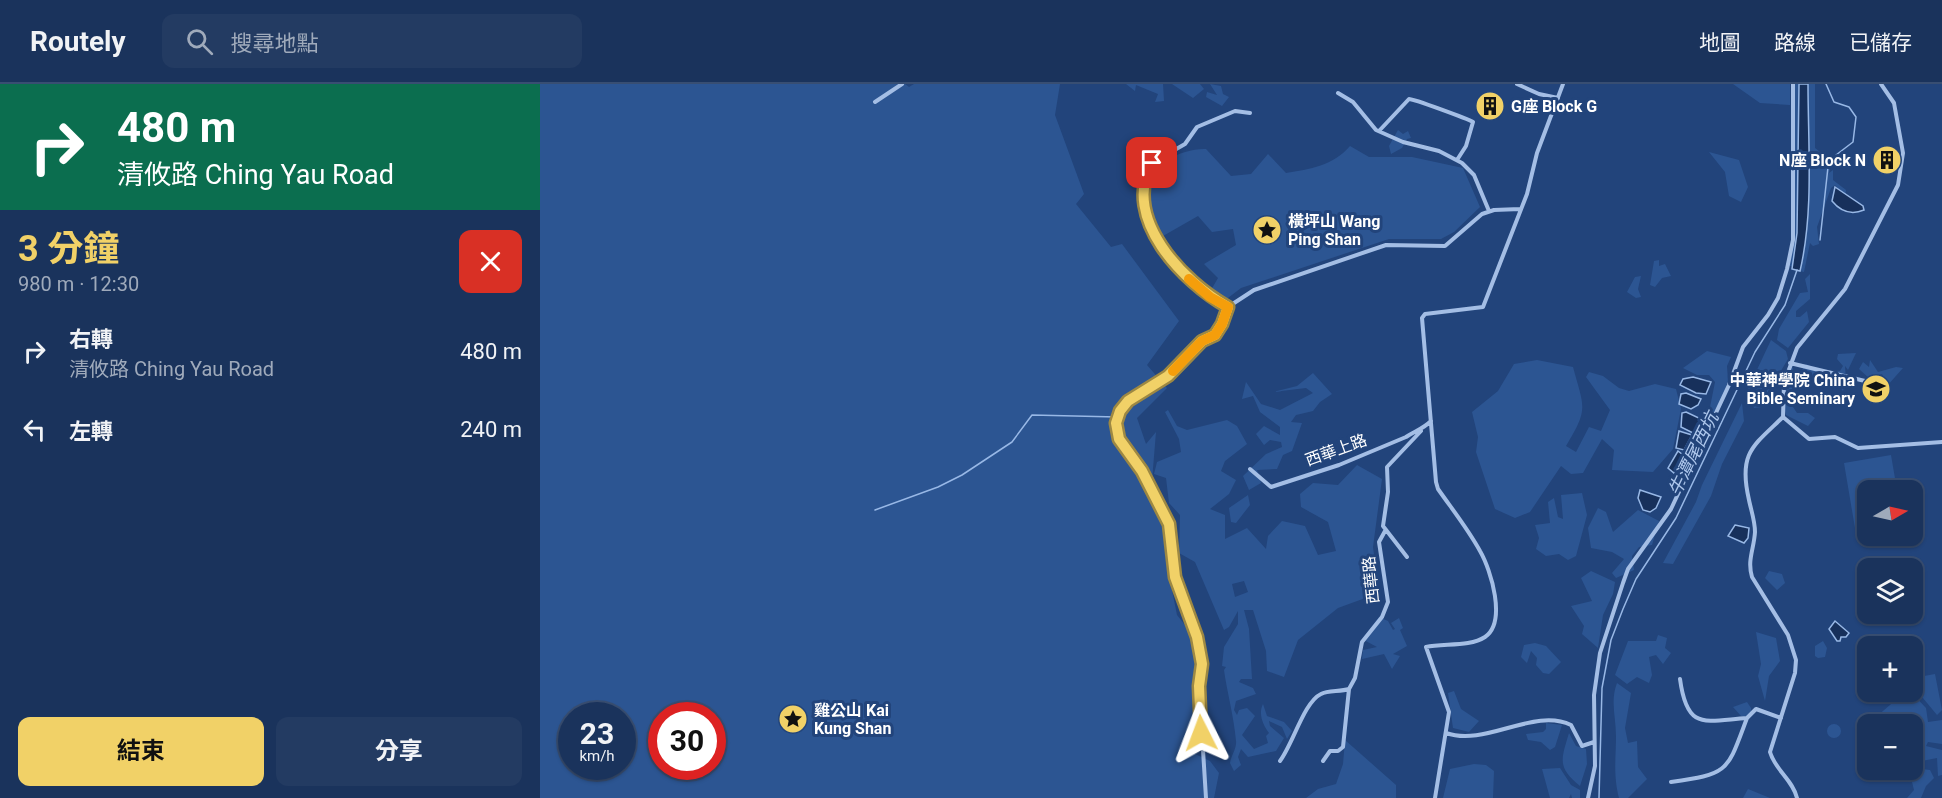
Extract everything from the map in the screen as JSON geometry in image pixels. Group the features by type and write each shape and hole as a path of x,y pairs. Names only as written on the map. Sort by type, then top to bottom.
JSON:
{"street":[{"path":"875,102 902,84"},
{"path":"1517,84 1539,94 1558,98"},
{"path":"1435,798 1449,712 1426,647 1480,640 1492,630 1497,616 1486,563 1480,550 1438,489 1423,316 1483,307 1527,194 1537,153 1563,84"},
{"path":"1588,798 1594,766 1594,695 1600,652 1628,569 1671,509 1729,385 1743,346 1768,315 1778,298 1784,279 1793,240 1793,84"},
{"path":"1881,84 1894,103 1903,153 1898,185 1845,289 1805,336 1790,363 1782,392 1783,417 1809,439 1835,437 1858,448 1942,442"},
{"path":"1338,93 1353,102 1379,131 1458,160 1474,175 1489,211"},
{"path":"1379,131 1408,99 1427,103 1437,110 1473,122 1471,135 1458,160"},
{"path":"1228,307 1210,297 1183,274 1163,251 1151,224 1142,184 1152,163 1185,144 1197,127 1235,111 1250,113"},
{"path":"1206,798 1199,686 1202,664 1198,640 1177,583 1172,536 1166,516 1140,467 1121,442 1116,423 1120,411 1128,401 1168,376 1202,341 1215,335 1228,307 1254,290 1386,245 1445,246 1482,214 1489,211 1520,209"},
{"path":"1790,363 1865,381"},
{"path":"1783,417 1753,444 1744,468 1755,532 1748,558 1749,568 1752,577 1788,635 1796,660 1795,673 1770,752 1773,762 1792,785 1797,798"},
{"name":"西華上路","path":"1250,469 1271,487 1304,474 1339,465 1421,430 1431,421"},
{"name":"西華路","path":"1407,557 1383,526 1388,492 1387,467 1421,430"},
{"name":"西華路","path":"1323,761 1328,752 1338,751 1343,747 1349,689 1354,678 1362,642 1386,611 1388,602 1379,542 1385,531"},
{"path":"1680,679 1682,697 1693,717 1700,721 1747,717"},
{"path":"1280,761 1302,722 1306,707 1321,694 1349,689"},
{"path":"1671,782 1719,772 1728,765 1747,717 1756,709 1781,718"},
{"path":"1446,733 1468,737 1553,719 1571,725 1582,746 1594,742"}],"shaded area":[{"path":"540,84 905,84 909,87 914,84 1060,84 1055,115 1084,194 1076,204 1111,247 1122,244 1179,321 1147,365 1167,388 1137,418 1146,444 1156,432 1151,493 1168,521 1169,575 1177,615 1196,639 1200,655 1196,680 1195,754 1210,761 1219,773 1214,798 540,798"},
{"path":"1126,84 1163,84 1164,101 1155,102 1158,94 1136,85 1135,91"},
{"path":"1172,84 1200,84 1204,89 1193,98"},
{"path":"1210,84 1221,86 1223,94 1229,97 1222,106 1206,97 1207,92 1217,95"},
{"path":"1733,84 1790,84 1790,105 1760,103"},
{"path":"1795,84 1799,84 1797,233 1793,263 1789,266 1794,236"},
{"path":"1799,84 1808,84 1809,154 1809,202 1800,271 1792,269 1797,233"},
{"path":"1808,84 1815,84 1815,148 1824,155 1824,164 1831,164 1829,173 1833,170 1833,180 1846,190 1845,198 1835,185 1831,188 1817,227 1819,244 1813,246 1810,243 1804,272 1800,271 1809,202"},
{"path":"1398,130 1403,134 1408,131 1411,138 1407,139 1402,148 1391,154 1389,146"},
{"path":"1350,146 1369,157 1412,157 1463,168 1480,207 1454,232 1441,239 1389,239 1241,288 1224,301 1211,290 1218,278 1204,264 1236,245 1233,229 1212,232 1198,216 1163,236 1150,210 1147,192 1153,173 1168,160 1187,151 1206,149 1231,176 1251,174 1268,154 1286,173 1329,162"},
{"path":"1709,152 1739,160 1748,187 1741,202 1729,196 1725,172"},
{"path":"1835,187 1863,206 1864,210 1851,212 1839,208 1832,201"},
{"path":"1659,260 1659,266 1665,264 1671,276 1662,278 1655,287 1650,285 1654,261"},
{"path":"1810,274 1810,299 1796,311 1796,317 1800,317 1807,311 1809,322 1788,348 1777,340 1779,329 1800,293 1808,292 1805,279"},
{"path":"1641,276 1638,289 1641,297 1636,298 1627,292 1635,277"},
{"path":"1771,340 1786,351 1788,359 1782,369 1770,406 1754,408 1746,393"},
{"path":"1707,351 1731,357 1727,366 1728,381 1715,421 1706,425 1702,422 1709,412 1715,382 1709,375 1697,375 1683,368"},
{"path":"1856,353 1848,370 1845,366 1846,380 1843,391 1835,381 1830,387 1818,378 1800,373 1806,364 1825,373 1840,371 1843,366 1837,359 1838,354"},
{"path":"1537,360 1573,367 1582,408 1578,423 1566,446 1576,452 1589,427 1601,431 1610,410 1586,377 1589,372 1603,376 1619,388 1629,391 1655,384 1676,389 1681,409 1673,449 1653,472 1612,470 1614,450 1602,439 1583,473 1571,474 1561,466 1530,512 1515,518 1495,509 1476,452 1478,437 1472,412 1498,391 1514,364"},
{"path":"1870,360 1878,372 1896,367 1903,368 1887,386 1882,374 1870,379 1859,369 1863,362 1869,367"},
{"path":"1793,367 1792,394 1789,395 1785,392 1783,376"},
{"path":"1313,373 1332,394 1320,402 1313,411 1296,415 1291,422 1302,423 1292,451 1283,455 1277,469 1257,470 1261,483 1249,490 1243,476 1266,454 1282,447 1281,442 1270,440 1264,445 1256,434 1264,426 1280,435 1280,427 1260,412 1253,396 1242,399 1246,382 1261,404 1280,410 1313,393 1306,388 1273,392 1297,386"},
{"path":"1693,377 1711,382 1706,394 1696,393 1680,385 1683,379"},
{"path":"1686,393 1701,399 1698,405 1691,409 1679,404 1681,394"},
{"path":"1787,398 1797,413 1808,413 1815,418 1808,426 1786,415 1784,408"},
{"path":"1742,403 1744,421 1722,464 1711,496 1673,564 1663,563 1696,502"},
{"path":"1168,410 1177,426 1187,430 1227,420 1237,426 1247,444 1225,461 1221,471 1236,480 1229,494 1210,509 1225,515 1225,539 1247,528 1266,549 1268,536 1282,521 1305,526 1318,555 1336,551 1328,522 1301,507 1300,494 1313,483 1338,485 1357,465 1382,479 1373,547 1379,593 1338,608 1298,640 1284,677 1267,671 1266,651 1253,610 1244,610 1249,629 1252,679 1241,679 1239,682 1253,688 1256,694 1236,701 1234,710 1237,715 1239,710 1247,708 1255,716 1242,735 1254,749 1268,743 1266,736 1269,733 1261,715 1263,704 1267,716 1284,722 1292,731 1287,739 1282,727 1269,721 1270,726 1284,738 1276,751 1248,757 1241,749 1238,757 1241,765 1234,771 1230,763 1236,744 1235,732 1224,670 1226,667 1222,666 1224,647 1238,624 1238,611 1229,627 1224,630 1195,562 1179,553 1180,515 1169,503 1166,478 1154,474 1157,462 1181,452 1179,439 1165,412","holes":["1244,581 1248,592 1235,597 1232,584"]},
{"path":"1686,412 1701,419 1693,433 1681,427 1682,413"},
{"path":"1679,431 1692,435 1684,450 1676,448"},
{"path":"1678,451 1683,455 1674,473 1668,468"},
{"path":"1891,455 1895,480 1857,480 1857,540 1844,463"},
{"path":"1640,490 1661,497 1656,508 1650,512 1643,510 1638,498"},
{"path":"1582,493 1587,515 1576,556 1568,560 1559,554 1546,556 1536,549 1539,538 1535,525 1550,523 1548,502 1554,498 1558,517 1563,519 1561,495"},
{"path":"1248,495 1250,505 1236,523 1231,522 1229,508"},
{"path":"1598,508 1606,512 1613,532 1638,510 1659,521 1652,545 1639,547 1632,556 1634,570 1616,578 1612,573 1624,559 1612,552 1591,548 1588,528"},
{"path":"1735,525 1749,528 1748,538 1744,543 1728,536"},
{"path":"1591,571 1615,582 1613,594 1603,615 1598,648 1582,634 1584,626 1571,606 1592,601 1581,578"},
{"path":"1769,571 1782,574 1785,583 1777,590 1765,578"},
{"path":"1379,617 1388,621 1393,630 1395,629 1391,623 1399,618 1403,628 1400,630 1407,646 1393,654 1400,656 1392,669 1384,654 1362,659 1363,650 1377,647 1362,639"},
{"path":"1835,621 1849,633 1846,637 1841,637 1840,641 1837,641 1829,629"},
{"path":"1756,632 1776,638 1780,661 1769,676 1765,701 1758,676 1761,664"},
{"path":"1658,635 1667,638 1665,648 1671,653 1663,664 1656,655 1649,657 1652,675 1649,683 1637,677 1627,684 1615,675 1628,641 1656,641"},
{"path":"1823,641 1827,648 1825,657 1818,658 1815,656 1815,646"},
{"path":"1535,643 1546,646 1561,662 1549,674 1543,673 1536,665 1537,658 1531,651 1527,663 1521,657 1524,645"},
{"path":"1935,674 1942,710 1937,715 1923,698 1923,675"},
{"path":"1617,683 1631,693 1625,728 1628,743 1637,741 1638,767 1647,779 1628,798 1619,798 1616,781 1614,703"},
{"path":"1454,691 1461,709 1479,721 1469,732 1453,728 1448,693"},
{"path":"1747,702 1751,708 1751,716 1741,716 1733,707"},
{"path":"1893,702 1920,702 1926,708 1928,722 1942,720 1942,744 1928,742 1926,746 1942,750 1942,775 1938,776 1937,758 1923,761 1923,714 1879,714"},
{"path":"1546,723 1562,725 1555,747 1550,750 1541,742 1528,740 1526,734 1543,732 1546,729"},
{"path":"1831,724 1837,724 1841,731 1837,738 1831,738 1827,734 1827,728"},
{"path":"1569,733 1576,746 1586,749 1587,764 1580,786 1564,768 1564,750"},
{"path":"1345,740 1396,785 1396,798 1306,798 1318,789 1336,784 1343,764"},
{"path":"1474,764 1486,765 1494,771 1493,798 1443,798 1450,769"},
{"path":"1560,768 1571,785 1580,790 1580,798 1572,798 1571,794 1569,798 1550,798 1542,769"},
{"path":"1923,769 1930,770 1934,778 1926,786 1921,798 1907,798 1914,790 1912,782 1908,780 1923,780"},
{"path":"1748,789 1770,798 1743,798"}],"waterway":[{"path":"1820,240 1828,167 1836,155 1853,142 1856,117 1849,107 1834,102 1826,84"},
{"name":"牛潭尾西坑","path":"1599,798 1602,688 1611,640 1636,579 1676,518 1755,352 1785,305 1797,270"},
{"path":"875,510 938,487 962,475 1012,442 1032,415 1117,417"}],"slow traffic":[{"path":"1173,371 1202,341 1215,335 1228,307 1210,297 1189,279"}],"place":[{"name":"G座 Block G","path":"1490,106"},
{"name":"N座 Block N","path":"1887,160"},
{"name":"橫坪山 Wang Ping Shan","path":"1267,230"},
{"name":"中華神學院 China Bible Seminary","path":"1876,389"},
{"name":"雞公山 Kai Kung Shan","path":"793,719"}],"route":[{"path":"1152,163 1142,184 1151,224 1163,251 1183,274 1210,297 1228,307 1215,335 1202,341 1168,376 1149,390 1128,401 1120,411 1116,423 1119,439 1142,471 1169,524 1175,577 1199,644 1202,664 1199,686 1201,733"}]}
